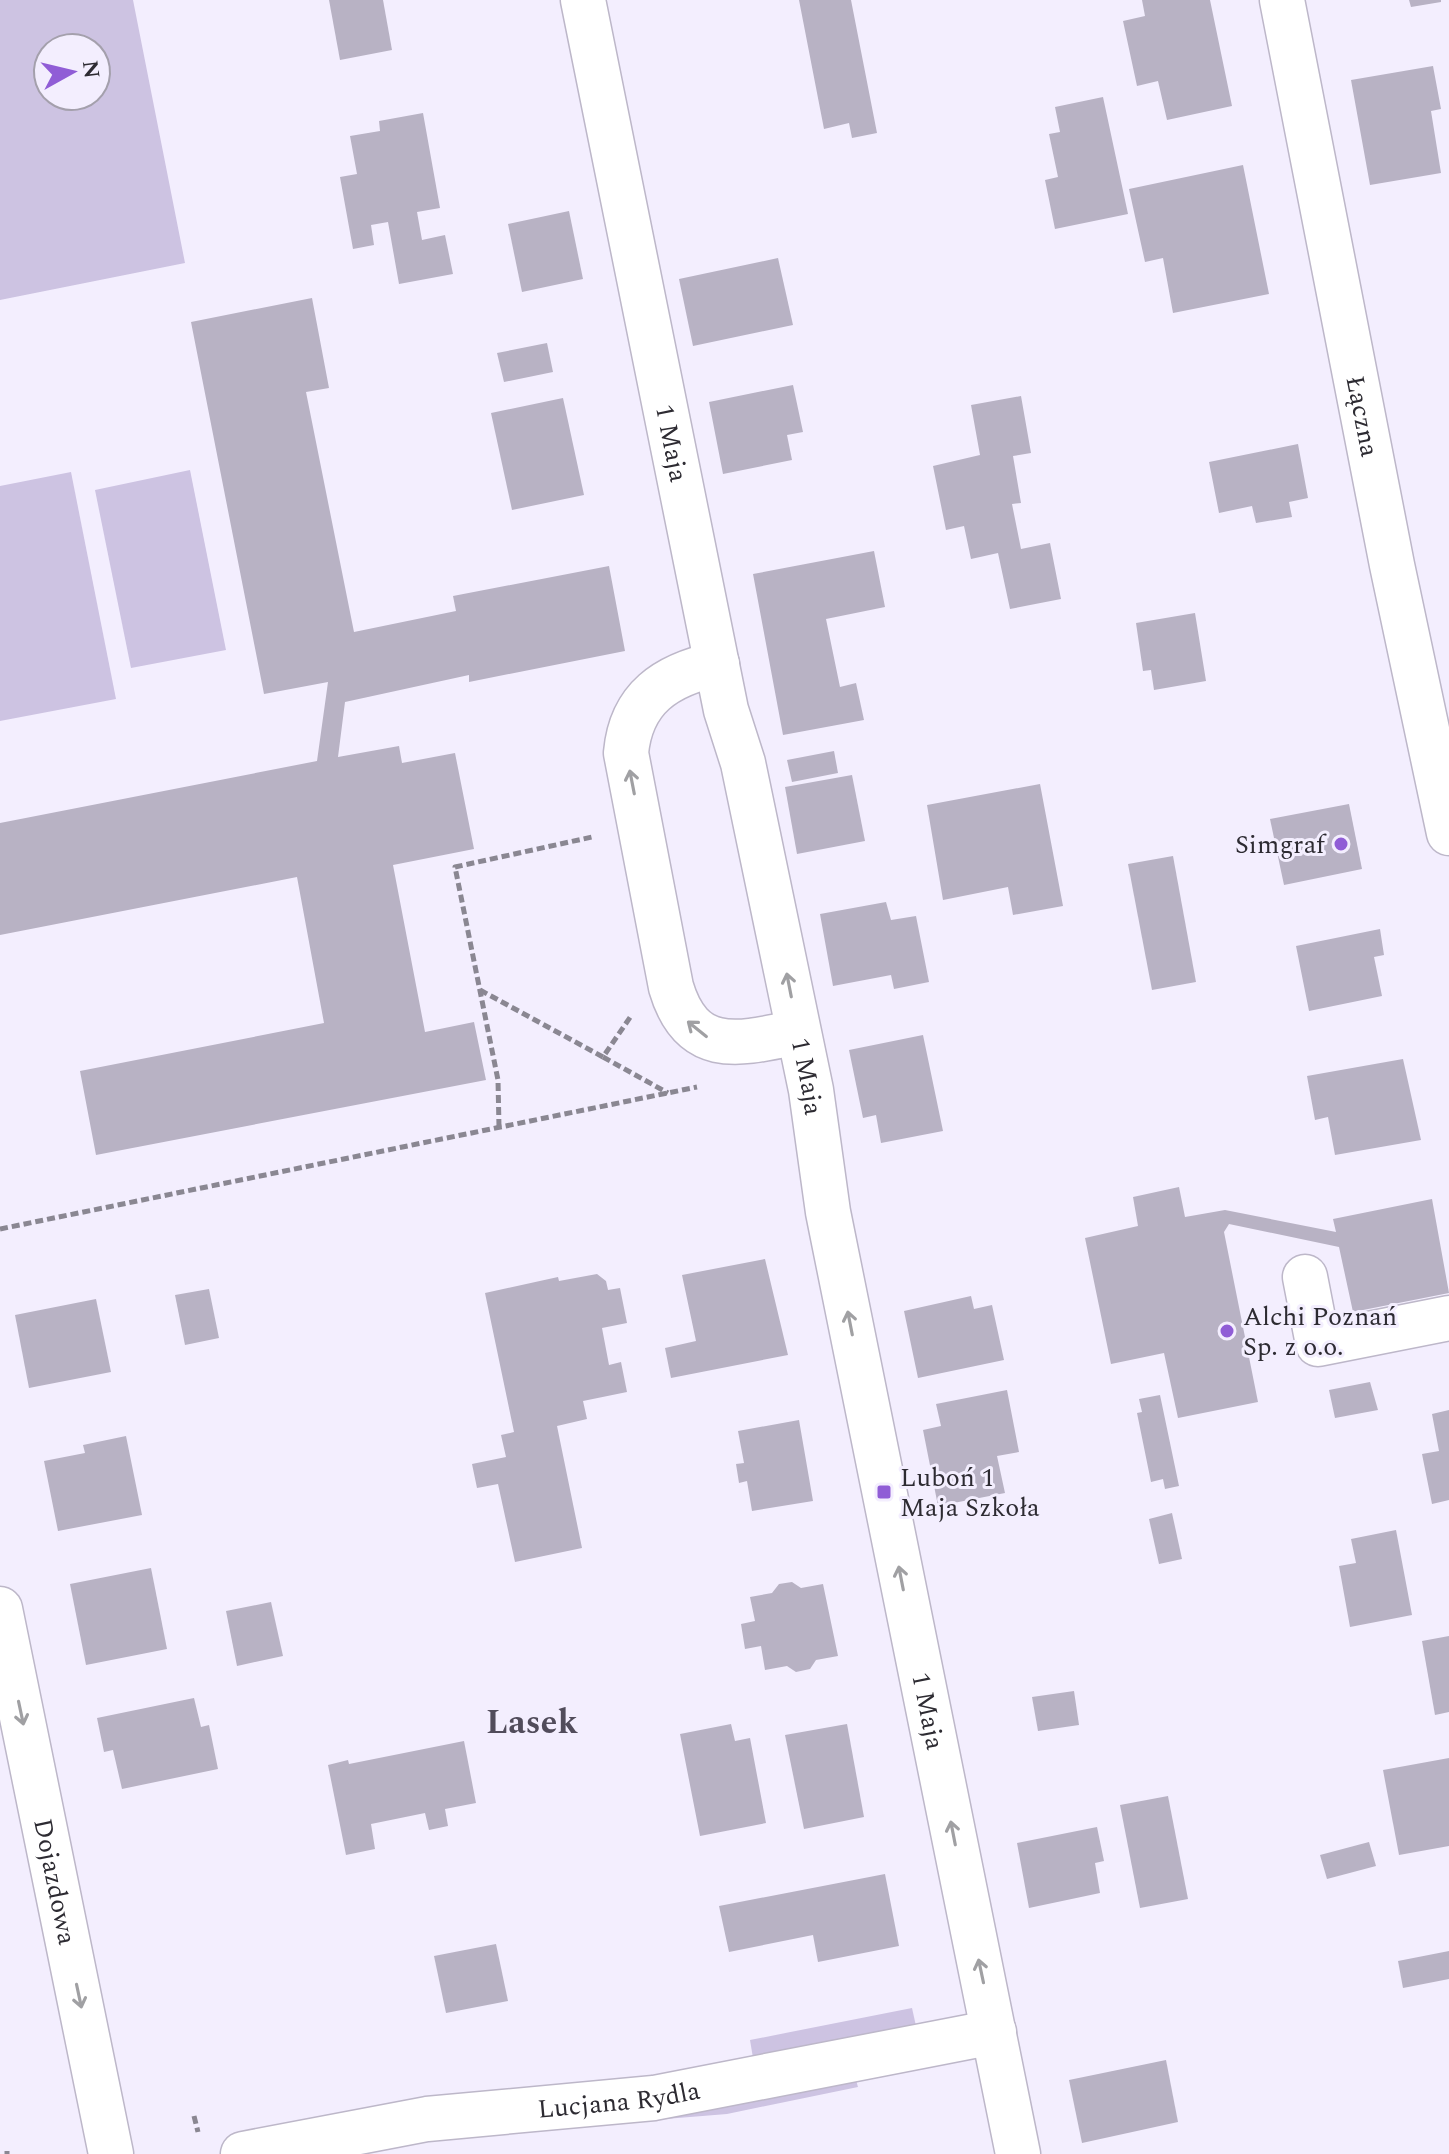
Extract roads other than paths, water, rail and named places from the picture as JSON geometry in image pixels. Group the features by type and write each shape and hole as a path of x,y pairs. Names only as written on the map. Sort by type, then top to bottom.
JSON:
{"street":[{"name":"1 Maja","path":"583,0 717,664 746,776 818,1129 831,1228 1018,2154"},
{"name":"Łączna","path":"1282,0 1392,565 1449,833"},
{"path":"717,664 680,673 668,680 635,719 626,753 671,987 682,1016 694,1028 723,1043 739,1044 798,1032"},
{"path":"1305,1277 1318,1344 1449,1318"},
{"name":"Dojazdowa","path":"0,1609 111,2154"},
{"name":"Lucjana Rydla","path":"243,2154 400,2139 654,2098 994,2032"}],"place":[{"name":"Simgraf","path":"1341,844"},
{"name":"Alchi Poznań Sp. z o.o.","path":"1227,1331"},
{"name":"Luboń 1 Maja Szkoła","path":"884,1492"}],"district":[{"name":"Lasek","path":"532,1721"}]}
